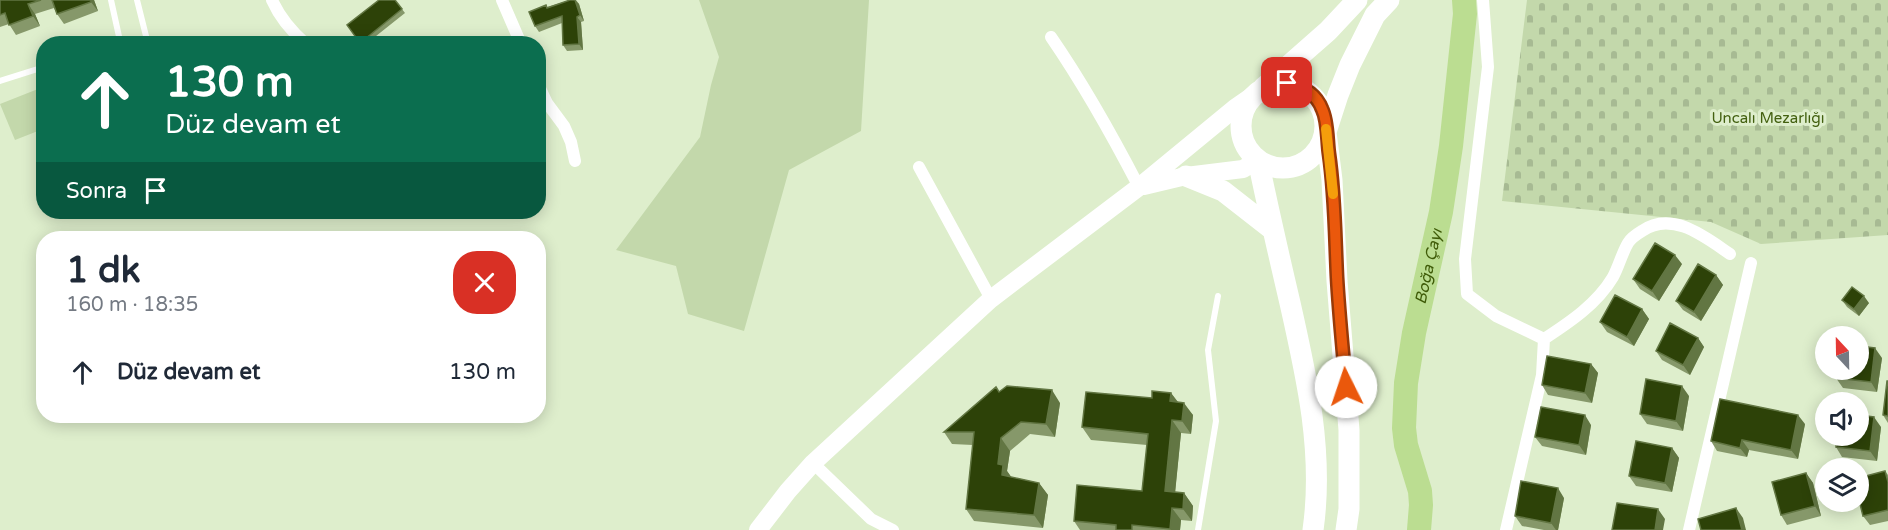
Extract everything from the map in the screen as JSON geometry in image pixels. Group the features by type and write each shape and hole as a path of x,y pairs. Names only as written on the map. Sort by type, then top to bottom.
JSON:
{"highway":[{"path":"1357,0 1328,31 1250,99 1241,120 1243,140 1248,150 1258,160 1284,169 1304,164 1318,151 1346,75 1382,8"},
{"path":"1261,90 1272,85 1287,83 1303,88 1316,98 1323,109 1326,121 1349,430 1349,509 1346,530"},
{"path":"1258,160 1308,386 1316,445 1313,530"},
{"path":"1186,176 1224,190 1273,230"}],"main road":[{"path":"758,530 813,463 990,299 1139,187 1235,108 1261,90"},
{"path":"1139,187 1186,176 1243,170 1258,160"}],"street":[{"path":"272,0 279,16 297,36"},
{"path":"502,0 518,36"},
{"path":"1483,0 1488,67 1465,259 1467,294 1496,316 1544,339"},
{"path":"1051,37 1100,112 1139,187"},
{"path":"546,101 564,126 571,142 575,161"},
{"path":"919,167 990,299"},
{"path":"1544,339 1574,320 1595,300 1612,278 1629,242 1640,231 1650,226 1665,224 1686,226 1730,254"},
{"path":"1689,530 1751,263"},
{"path":"1506,530 1542,375 1544,339"},
{"path":"813,463 871,519 893,530"}],"lane":[{"path":"111,0 119,36"},
{"path":"137,0 146,36"},
{"path":"0,81 36,70"},
{"path":"1198,530 1216,421 1208,350 1218,296"}],"green space":[{"path":"699,0 869,0 861,131 789,170 744,331 688,314 676,266 616,250 700,137 719,57"},
{"name":"Uncalı Mezarlığı","path":"1527,0 1888,0 1888,235 1761,244 1711,222 1502,201"},
{"path":"36,90 36,132 15,140 0,104"}],"building":[{"path":"0,0 41,0 28,4 33,16 9,25 5,13 0,15"},
{"path":"52,0 91,0 91,2 57,14"},
{"path":"379,0 395,0 402,9 369,36 355,36 347,25"},
{"path":"575,0 580,15 577,17 579,44 563,45 562,16 535,26 529,12 546,5 547,8"},
{"path":"1655,243 1675,255 1652,291 1633,279"},
{"path":"1698,264 1716,275 1694,312 1676,301"},
{"path":"1852,287 1864,296 1854,309 1842,300"},
{"path":"1615,295 1642,309 1627,337 1600,322"},
{"path":"1670,323 1698,338 1683,365 1656,351"},
{"path":"1869,347 1875,348 1871,382 1854,380 1869,380"},
{"path":"1547,356 1591,364 1585,393 1542,385"},
{"path":"1646,379 1682,386 1676,421 1640,414"},
{"path":"1888,381 1888,416 1883,415"},
{"path":"1007,386 1052,390 1046,424 1021,422 1001,438 998,464 1003,465 1002,475 1039,483 1034,515 966,509 974,432 944,432 996,387 999,392"},
{"path":"1152,391 1171,393 1170,401 1184,403 1182,421 1172,420 1165,491 1184,493 1183,509 1172,508 1170,529 1132,525 1132,530 1116,530 1116,525 1074,521 1077,485 1142,491 1148,434 1082,427 1086,392 1152,398"},
{"path":"1720,399 1798,415 1791,450 1742,440 1740,448 1711,441"},
{"path":"1541,407 1585,415 1579,445 1535,437"},
{"path":"1869,416 1874,417 1870,451 1836,447 1869,446"},
{"path":"1636,441 1672,448 1665,483 1629,476"},
{"path":"1885,471 1888,482 1888,510 1863,516 1862,512 1869,512 1869,475"},
{"path":"1806,473 1815,506 1781,515 1772,482"},
{"path":"1521,481 1558,488 1551,523 1515,516"},
{"path":"1617,503 1658,509 1655,530 1612,530"},
{"path":"1736,508 1742,530 1701,530 1698,519"}],"waterway":[{"name":"Boğa Çayı","path":"1419,530 1420,491 1406,445 1404,428 1406,383 1414,333 1441,212 1451,146 1465,14 1464,0"}],"slow traffic":[{"path":"1326,129 1333,194"}],"route":[{"path":"1287,83 1303,88 1316,98 1323,109 1326,121 1346,387"}]}
